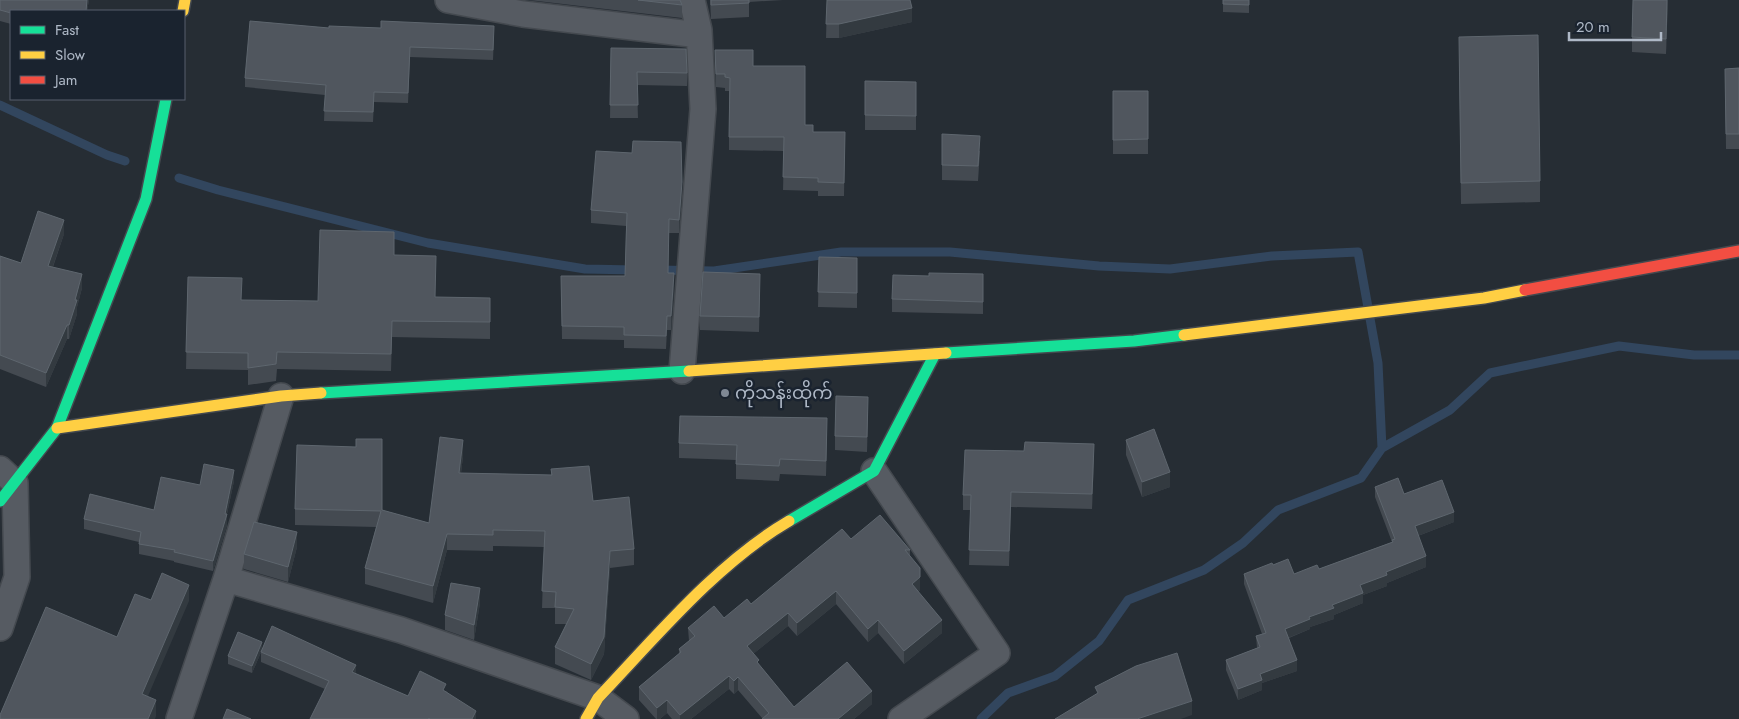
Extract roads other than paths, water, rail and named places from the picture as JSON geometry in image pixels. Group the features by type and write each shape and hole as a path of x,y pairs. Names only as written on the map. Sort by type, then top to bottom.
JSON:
{"street":[{"path":"448,0 523,14 699,35"},
{"path":"682,371 703,109 699,35 692,0"},
{"path":"0,628 17,577 5,485 58,428 146,199 166,100"},
{"path":"58,428 281,396 1134,341 1474,299 1739,252"},
{"path":"592,709 699,592 765,535 874,471 936,354"},
{"path":"179,719 226,579 281,396"},
{"path":"874,471 997,653 902,719"},
{"path":"226,579 401,630 592,709 626,719"}],"waterway":[{"path":"0,105 107,155 125,161"},
{"path":"179,178 218,190 428,243 585,269 635,270"},
{"path":"658,270 714,271 841,252 950,252 1099,266 1170,269 1272,256 1358,252 1378,363 1382,448"},
{"path":"981,719 1008,693 1055,676 1099,641 1128,600 1204,570 1243,543 1278,510 1361,478 1382,448 1450,410 1490,373 1619,346 1694,355 1739,355"}],"place":[{"name":"ကိုသန်းထိုက်","path":"725,393"}]}
